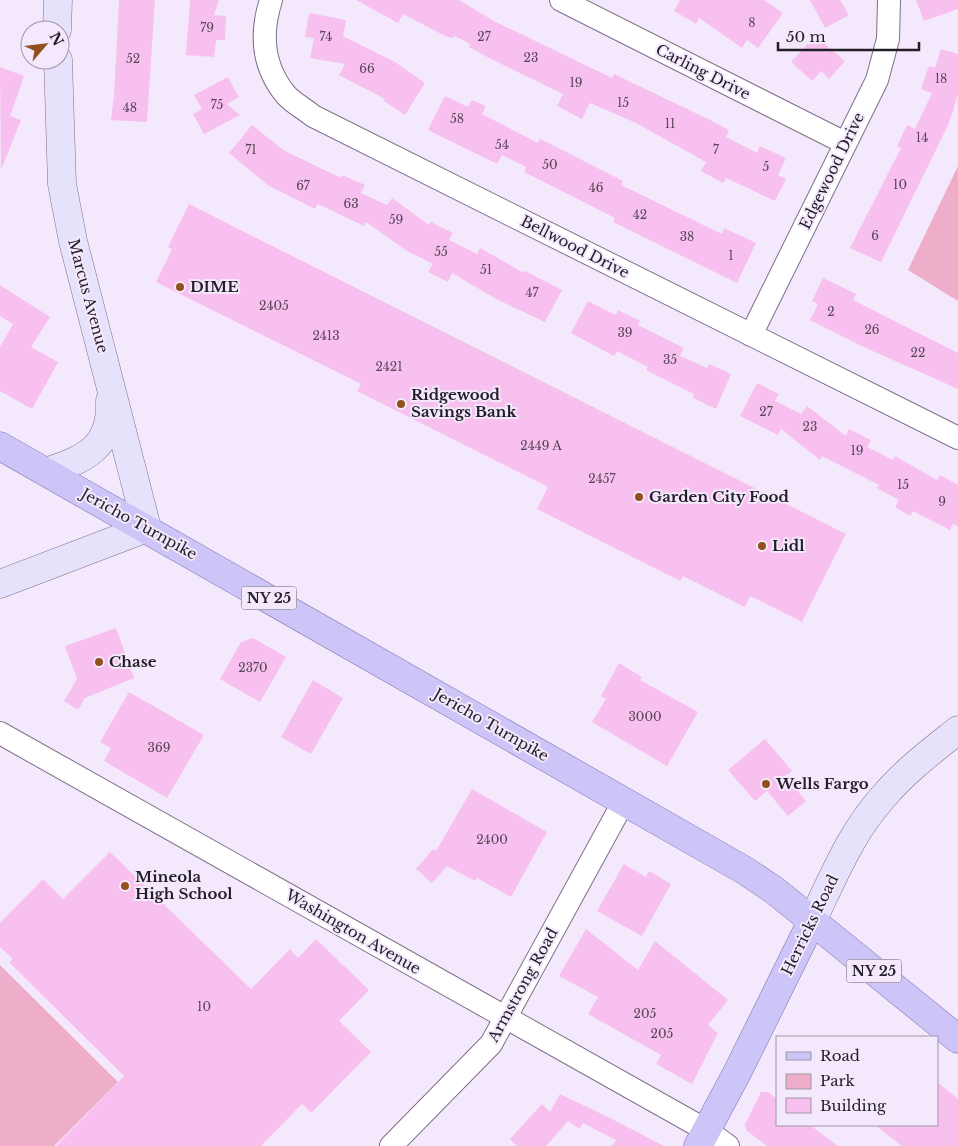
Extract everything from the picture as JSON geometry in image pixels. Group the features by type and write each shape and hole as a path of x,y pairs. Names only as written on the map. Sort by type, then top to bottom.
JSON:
{"main road":[{"path":"57,20 58,0"},
{"name":"Marcus Avenue","path":"58,70 62,184 73,241 147,528"},
{"path":"46,472 92,452 108,430 110,402 103,355"},
{"name":"Jericho Turnpike","path":"0,446 147,528 751,874 958,1038"},
{"path":"0,584 147,528"},
{"name":"Herricks Road","path":"702,1138 738,1071 850,843 871,812 897,782 955,738"}],"street":[{"name":"Bellwood Drive","path":"271,0 263,33 268,66 286,95 314,116 958,438"},
{"name":"Carling Drive","path":"561,0 846,143"},
{"name":"Edgewood Drive","path":"751,335 877,80 888,39 889,0"},
{"name":"Washington Avenue","path":"0,733 506,1019 702,1138 728,1146"},
{"name":"Armstrong Road","path":"391,1146 491,1044 624,801"}],"green space":[{"path":"958,166 958,301 908,270"},
{"path":"0,965 118,1082 54,1146 0,1146"}],"building":[{"path":"119,0 155,0 147,122 111,120"},
{"path":"190,0 219,0 214,15 226,16 225,40 216,40 214,57 186,55"},
{"path":"356,0 459,0 494,21 612,78 614,74 708,119 729,130 726,137 757,153 760,146 786,158 778,175 786,179 775,201 726,178 723,183 701,171 706,162 636,123 590,103 582,119 557,106 563,94 491,59 469,47 470,44 455,36 453,38 447,37 403,14 398,23"},
{"path":"680,0 764,0 783,13 758,48 747,40 742,48 699,18 696,24 674,11"},
{"path":"810,0 840,0 849,15 825,28"},
{"path":"916,0 958,0 958,9 924,21"},
{"path":"309,13 346,20 343,36 395,62 425,83 405,115 384,101 385,99 339,75 345,64 310,58 314,38 305,37"},
{"path":"815,36 845,61 829,79 821,71 812,81 791,62"},
{"path":"941,49 958,54 958,94 949,123 881,262 850,248 901,148 897,146 907,125 915,129 932,93 921,89 929,66 935,68"},
{"path":"0,67 24,76 10,116 21,120 1,170"},
{"path":"228,77 239,97 227,104 240,115 204,134 193,114 202,109 194,95"},
{"path":"445,96 468,107 472,100 486,106 482,114 538,143 540,139 623,181 621,185 722,234 724,228 756,243 737,283 613,222 615,218 524,172 526,167 502,155 497,164 428,130"},
{"path":"252,125 283,150 341,178 342,175 365,185 361,193 387,205 392,198 429,225 431,222 453,233 449,240 477,254 480,248 524,273 525,271 562,290 545,322 498,300 452,273 448,282 428,272 433,264 407,251 366,222 364,226 318,204 315,209 269,186 229,153"},
{"path":"189,204 846,534 802,622 750,596 745,607 683,576 680,581 537,509 548,487 357,391 361,384 156,282 172,249 168,247"},
{"path":"823,278 856,294 853,300 958,353 958,389 866,348 810,320 818,304 812,301"},
{"path":"0,285 50,317 31,347 58,362 32,409 0,391 0,347 13,324 0,316"},
{"path":"588,301 616,315 618,310 640,321 638,325 684,348 680,356 707,368 709,364 731,374 716,409 693,398 694,394 646,370 648,367 617,351 614,356 571,333"},
{"path":"757,383 779,394 775,401 801,414 807,406 846,436 849,429 871,440 867,447 893,460 895,456 937,480 940,475 958,485 958,526 953,524 950,530 913,511 910,516 895,507 899,500 877,488 879,485 822,456 820,460 781,429 778,435 740,416"},
{"name":"Chase","path":"116,628 134,678 85,698 78,710 64,701 77,679 65,646"},
{"path":"253,638 286,657 260,702 220,679 241,642"},
{"path":"619,663 642,677 640,680 698,712 667,766 592,722 606,699 601,696"},
{"path":"313,680 343,698 311,754 281,737"},
{"path":"129,692 204,735 167,798 104,761 111,748 100,742"},
{"name":"Wells Fargo","path":"765,739 792,771 785,776 806,801 788,816 767,791 755,801 728,770"},
{"path":"472,789 547,832 511,897 477,878 475,881 447,866 432,883 416,869 433,849 436,851"},
{"path":"110,852 251,989 290,949 298,958 316,939 369,990 339,1021 371,1052 311,1113 302,1104 261,1146 56,1146 124,1076 9,962 13,959 0,947 0,923 43,879 63,899"},
{"path":"624,864 646,877 649,871 671,884 642,936 597,911"},
{"path":"586,929 638,970 655,941 728,1000 708,1025 718,1033 692,1084 656,1064 661,1055 588,1014 598,997 559,976"},
{"path":"938,1083 958,1099 958,1146 902,1146 876,1126 938,1126"},
{"path":"761,1092 768,1092 776,1098 776,1126 811,1126 838,1146 767,1146 746,1130 745,1124"},
{"path":"560,1094 664,1146 612,1146 616,1140 583,1123 580,1129 568,1121 546,1146 517,1146 510,1139 542,1104 550,1112"}],"place":[{"name":"DIME","path":"180,287"},
{"name":"Ridgewood Savings Bank","path":"401,404"},
{"name":"Garden City Food","path":"639,497"},
{"name":"Lidl","path":"762,546"},
{"name":"Chase","path":"99,662"},
{"name":"Wells Fargo","path":"766,784"},
{"name":"Mineola High School","path":"125,886"}]}
